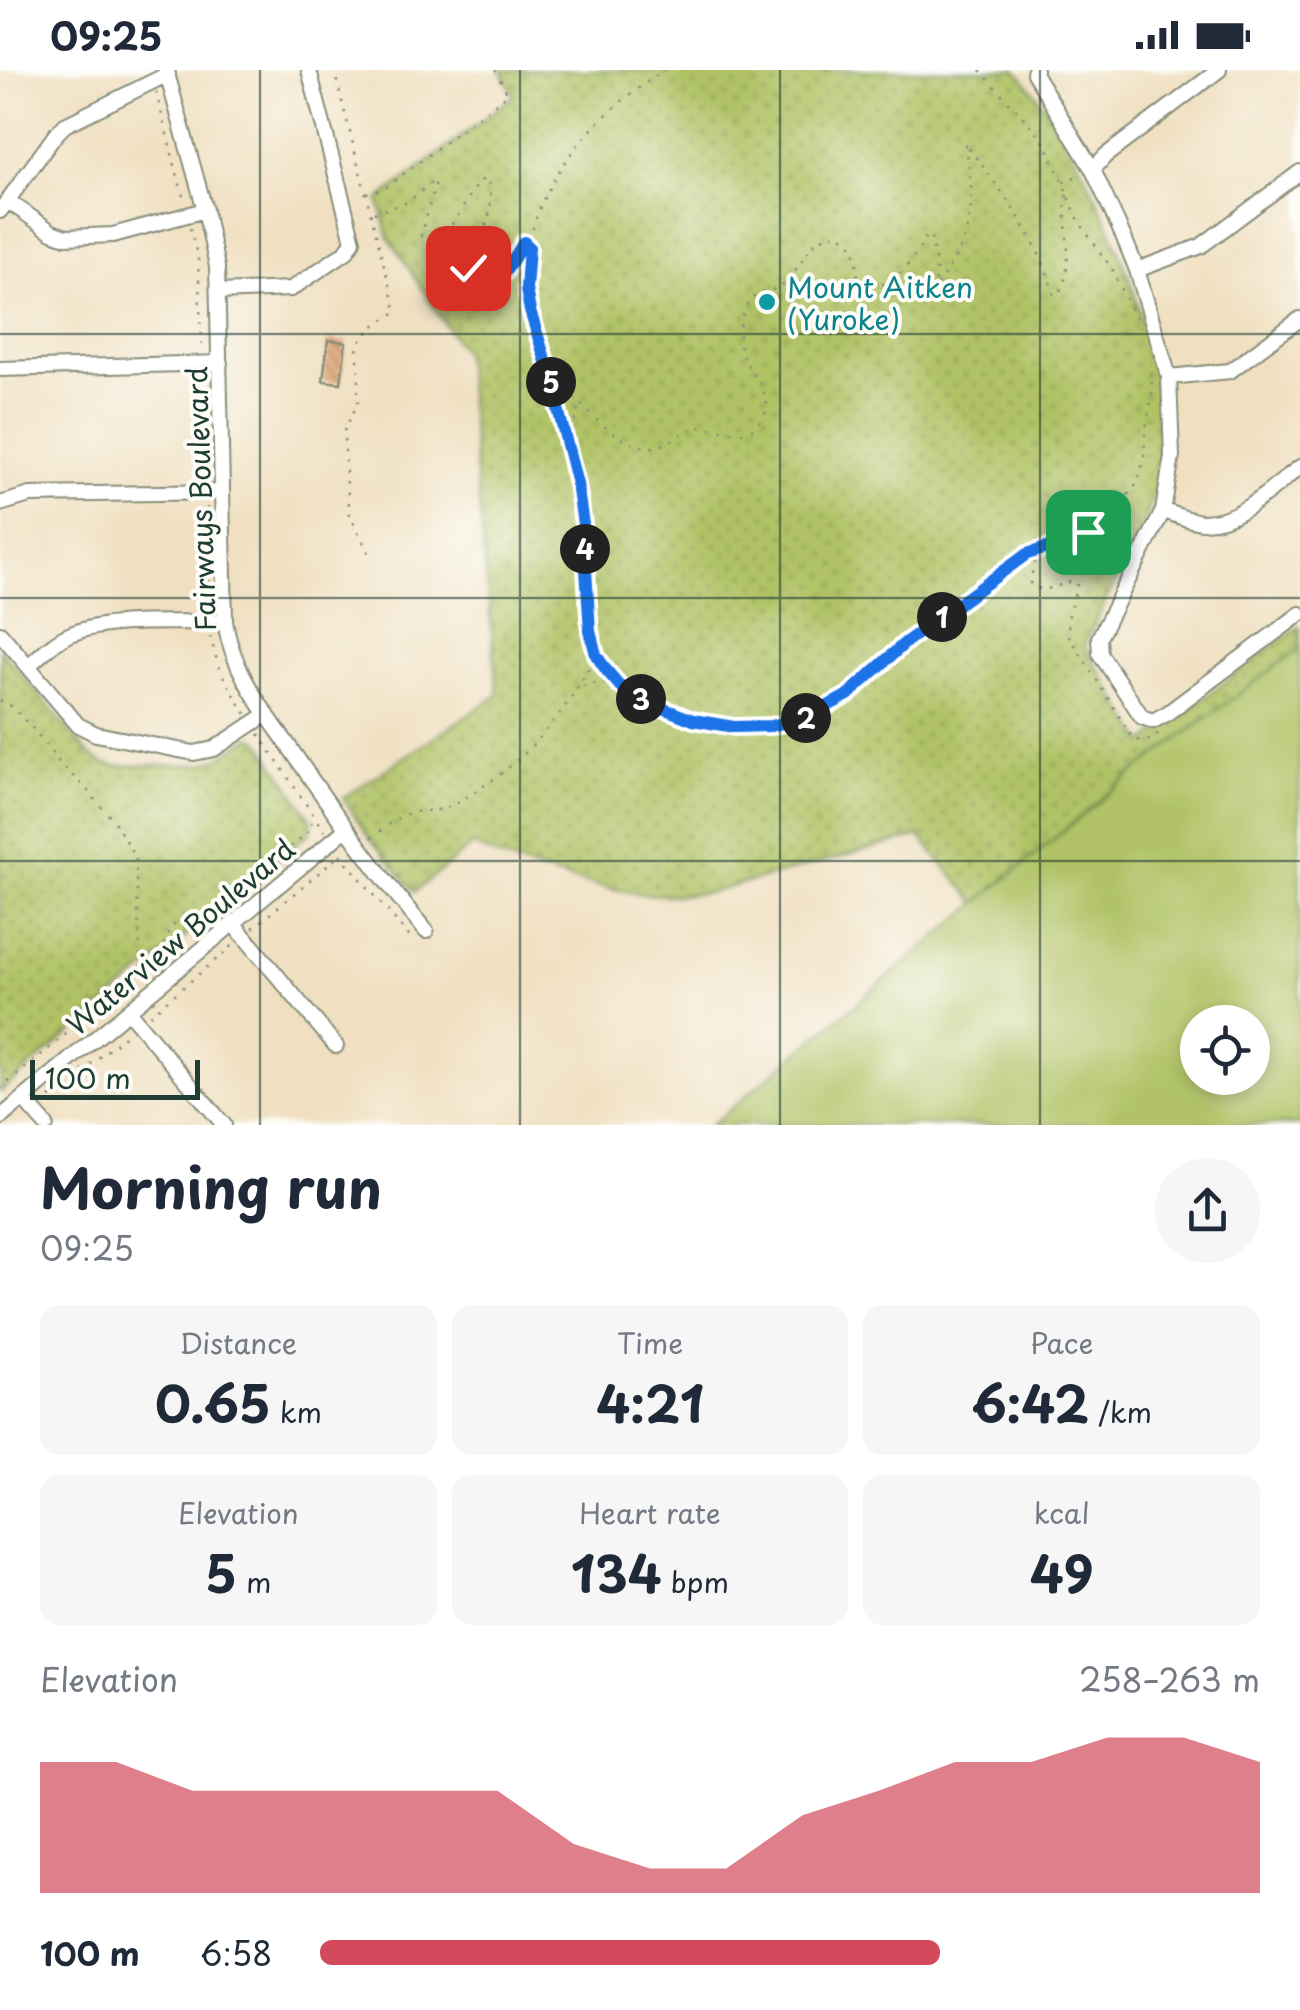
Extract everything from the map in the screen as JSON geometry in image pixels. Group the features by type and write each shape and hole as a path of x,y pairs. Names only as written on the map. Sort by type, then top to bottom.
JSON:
{"street":[{"path":"218,292 291,289 346,252 353,241 309,70"},
{"path":"1035,70 1093,170 1137,270 1169,377 1172,456 1162,511 1099,638 1100,654 1142,718 1159,725 1166,714 1300,614"},
{"path":"1093,170 1105,156 1219,70"},
{"path":"168,72 65,125 4,206 66,237 112,235 205,210"},
{"name":"Fairways Boulevard","path":"168,72 216,254 228,641 238,669 345,830 426,931"},
{"path":"1137,270 1201,246 1300,172"},
{"path":"1169,377 1230,371 1300,319"},
{"path":"0,369 220,362"},
{"path":"1162,511 1199,522 1224,519 1300,468"},
{"path":"0,504 30,495 222,492"},
{"path":"28,666 55,642 94,627 225,622"},
{"path":"0,632 78,725 96,734 205,752 267,714"},
{"name":"Waterview Boulevard","path":"0,1118 345,830"},
{"path":"233,924 336,1046"},
{"path":"128,1011 224,1125"},
{"path":"24,1099 46,1125"}],"path":[{"path":"334,70 396,312 374,326 356,345 360,373 358,403 344,431 350,516 370,555"},
{"path":"366,193 384,189 508,94 495,70"},
{"path":"620,686 596,655 588,619 583,524 569,446 530,311 526,289 529,247 542,202 573,151 623,100 665,70"},
{"path":"980,70 1041,137 1080,222 1125,291 1142,335"},
{"path":"547,365 579,404 614,432 644,448 667,444 698,428 733,433 751,429 764,416 766,399 740,346 745,310 759,293 782,286 822,238 845,238 856,255 858,280 882,284 889,283 905,268 926,236 931,236 935,287 962,241 970,212 973,194 965,143 1024,224 1040,252 1054,294 1059,294 1068,264 1067,194"},
{"path":"1063,182 1093,170"},
{"path":"372,214 408,202 436,182 421,236 428,243 434,242 448,230 475,186 487,179 492,209 468,268 471,300 488,293 524,242 529,247"},
{"path":"579,688 598,682 620,686 665,710 711,724 753,728 799,720 848,695 906,642 1027,554 1088,532 1113,514 1132,493 1144,460 1152,396 1151,364"},
{"path":"569,446 579,404"},
{"path":"1038,549 1030,583 1037,590 1044,590 1074,581 1077,586 1068,634 1132,737 1150,741 1159,725"},
{"path":"372,838 404,814 451,806 518,762 579,688 596,655"},
{"path":"0,700 23,718 90,793 136,856 140,972"},
{"path":"0,1089 162,955 164,938 175,924 191,920 199,923 310,830 315,817"},
{"path":"34,1111 340,855 412,941"}],"green space":[{"path":"501,70 1016,70 1048,111 1106,218 1147,341 1157,402 1159,460 1149,511 1084,646 1144,743 1300,626 1300,648 1139,768 976,903 919,836 712,892 673,895 622,891 586,883 518,864 472,845 415,892 368,836 343,798 498,695 464,353 389,238 379,200 514,96"},
{"path":"1300,648 1300,1125 711,1125 1139,768"},
{"path":"0,649 89,754 102,763 203,764 251,737 258,739 312,820 310,832 0,1092"}],"building":[{"path":"328,340 346,342 341,383 323,381"}],"place":[{"name":"Mount Aitken (Yuroke)","path":"767,302"}],"route":[{"path":"468,268 468,297 476,300 488,293 524,242 529,247 526,289 577,484 587,606 596,655 620,686 665,710 693,720 753,728 808,717 848,695 906,642 1027,554 1088,532"}]}
